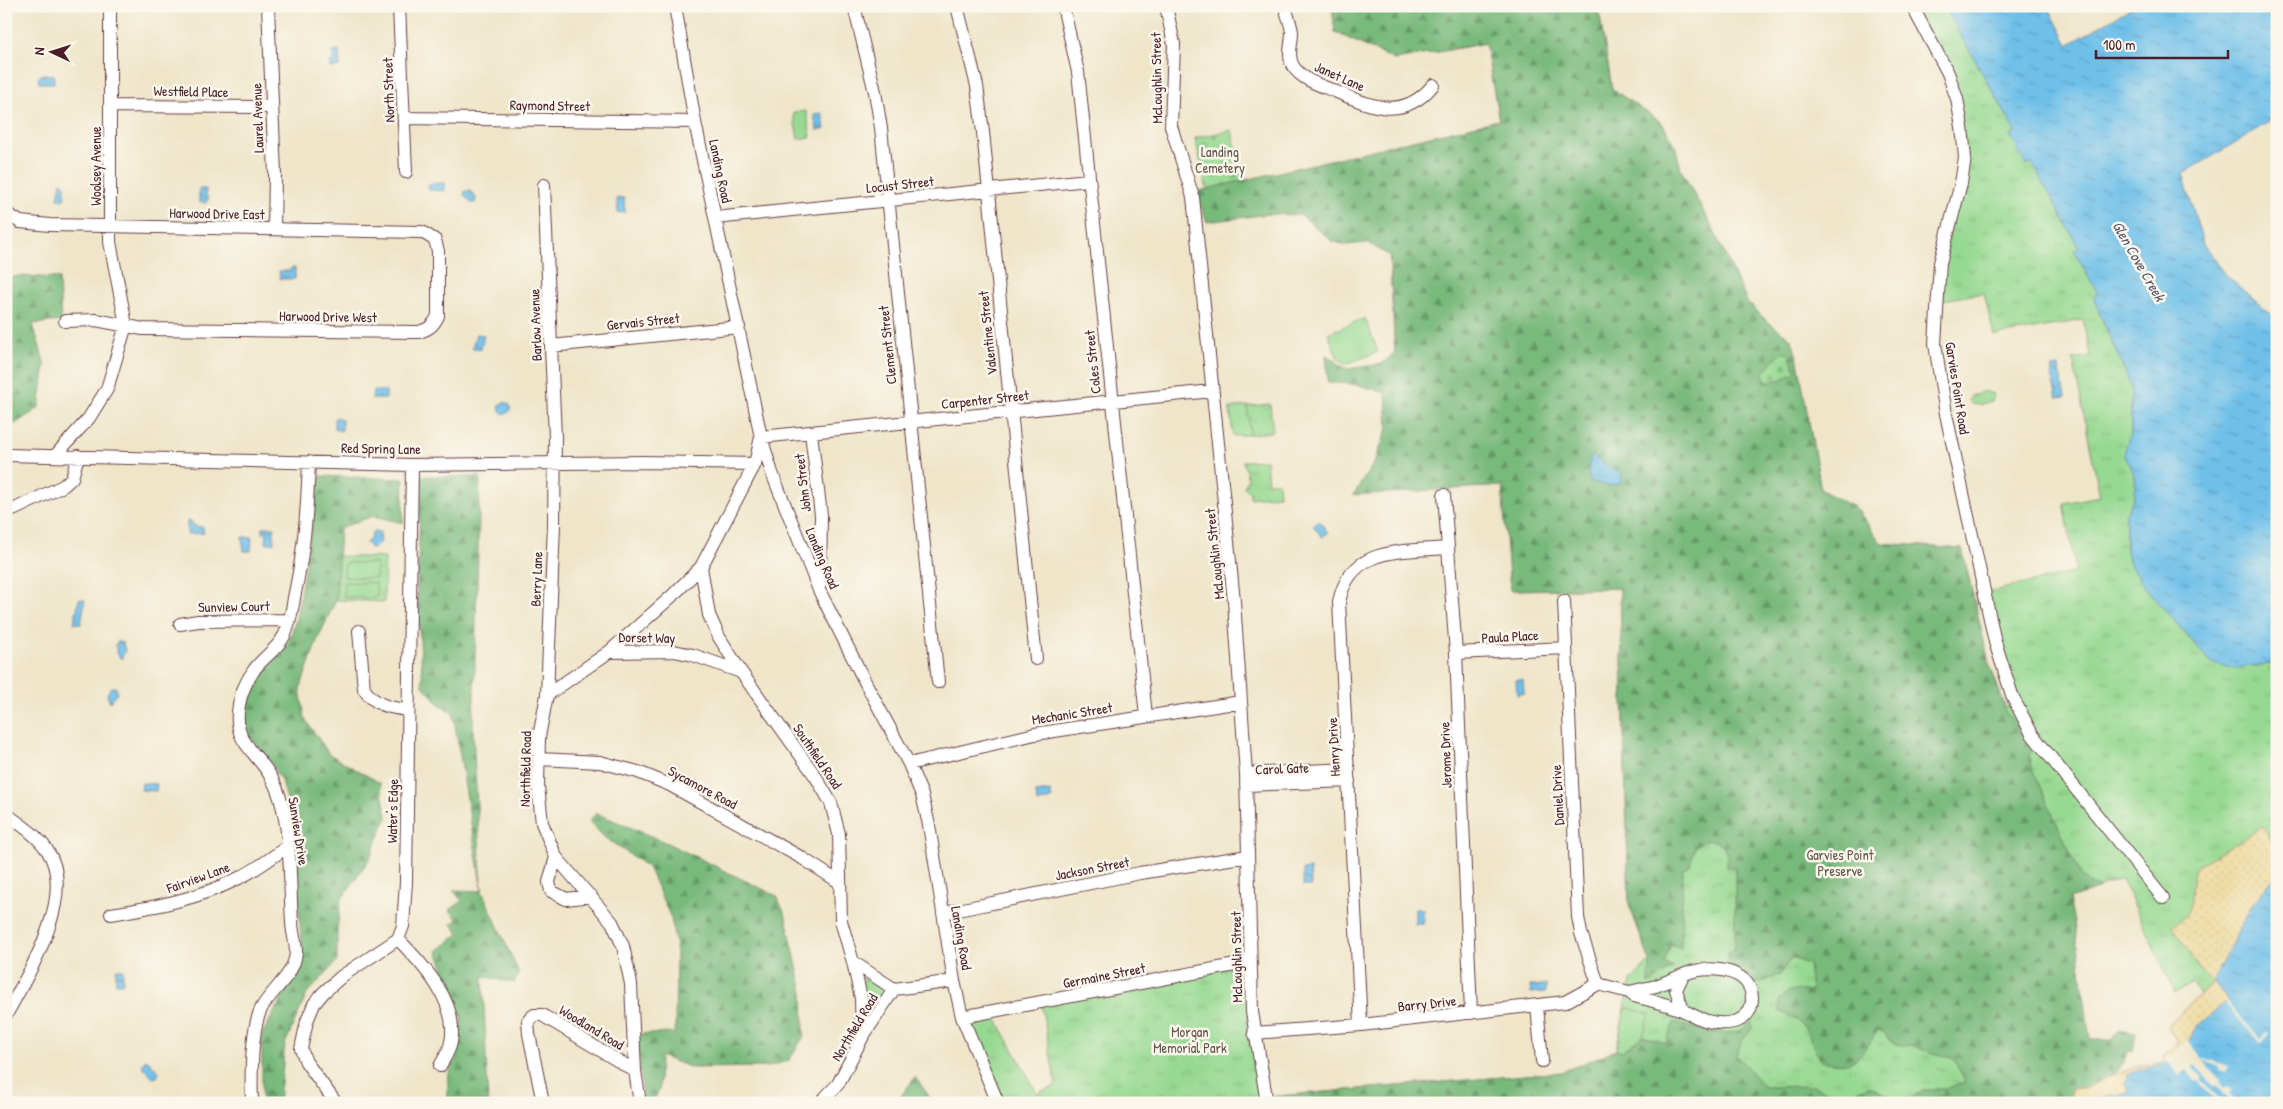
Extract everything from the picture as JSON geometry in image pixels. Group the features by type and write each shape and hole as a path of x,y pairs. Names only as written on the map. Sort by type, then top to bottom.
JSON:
{"street":[{"name":"Woolsey Avenue","path":"55,456 89,418 107,389 126,325 110,242 110,6"},
{"name":"Laurel Avenue","path":"268,6 274,229"},
{"name":"North Street","path":"399,6 406,172"},
{"name":"Landing Road","path":"675,6 695,122 762,437 772,473 820,590 862,678 909,764 922,795 962,1017 998,1103"},
{"name":"Clement Street","path":"854,6 875,92 938,682"},
{"name":"Valentine Street","path":"957,6 977,86 1036,659"},
{"name":"Coles Street","path":"1063,6 1078,72 1111,401 1146,716"},
{"name":"McLoughlin Street","path":"1166,6 1174,44 1170,126 1193,197 1234,601 1246,779 1254,1033 1267,1103"},
{"name":"Janet Lane","path":"1285,6 1292,32 1291,62 1299,73 1315,83 1381,108 1404,106 1417,100 1433,85"},
{"name":"Garvies Point Road","path":"1912,6 1950,78 1957,99 1964,148 1961,183 1945,240 1937,288 1935,344 1946,414 1998,651 2013,698 2024,722 2163,898"},
{"name":"Westfield Place","path":"110,106 272,107"},
{"name":"Raymond Street","path":"404,118 695,122"},
{"name":"Locust Street","path":"715,218 1088,180"},
{"name":"Barlow Avenue","path":"544,185 554,463"},
{"name":"Harwood Drive East","path":"6,213 20,222 50,225 408,230 429,234"},
{"name":"Harwood Drive West","path":"126,325 143,328 419,332 429,329 438,316 438,251 435,240 429,234"},
{"path":"65,321 96,320 126,325"},
{"name":"Gervais Street","path":"551,346 739,327"},
{"name":"Carpenter Street","path":"762,437 1212,391"},
{"name":"John Street","path":"811,433 821,515 820,590"},
{"path":"547,695 609,652 672,596 701,567 755,464 762,437"},
{"name":"Red Spring Lane","path":"6,455 412,465 554,463 755,464"},
{"path":"6,510 15,510 63,486 72,478 78,456"},
{"name":"Sunview Drive","path":"252,1103 252,1068 257,1023 262,1008 285,978 295,958 287,847 278,793 271,777 245,746 237,723 239,704 245,686 254,670 284,637 290,620 306,534 309,462"},
{"name":"Berry Lane","path":"547,695 554,525 554,463"},
{"name":"Water's Edge","path":"398,938 403,926 406,882 412,465"},
{"name":"Jerome Drive","path":"1444,495 1456,653 1471,1013"},
{"name":"Henry Drive","path":"1361,1025 1339,602 1342,590 1351,574 1358,566 1377,556 1447,548"},
{"name":"Southfield Road","path":"701,567 709,615 719,637 831,802 839,834 839,882 843,932 853,962 861,998 862,1038"},
{"name":"Daniel Drive","path":"1564,601 1578,917 1581,934 1598,984"},
{"name":"Sunview Court","path":"180,624 198,621 290,620"},
{"path":"359,632 364,689 369,697 374,702 408,710"},
{"name":"Paula Place","path":"1456,653 1566,648"},
{"name":"Dorset Way","path":"609,652 674,651 693,655 741,672"},
{"name":"Northfield Road","path":"547,695 539,737 539,809 542,823 556,858 612,922 624,946 628,964 635,1071 640,1103"},
{"name":"Mechanic Street","path":"909,764 1035,734 1241,702"},
{"name":"Sycamore Road","path":"539,759 600,762 638,772 670,785 802,858 839,882"},
{"name":"Carol Gate","path":"1246,779 1349,775"},
{"path":"6,814 27,829 47,850 55,869 56,898 50,925 34,964 6,1015"},
{"name":"Fairview Lane","path":"111,914 167,905 226,884 241,877 287,847"},
{"name":"Jackson Street","path":"943,913 1140,873 1248,856"},
{"path":"556,858 549,882 551,891 566,899 591,896"},
{"path":"336,1103 306,1062 301,1049 307,1021 314,1004 322,993 342,976 398,938 428,970 452,1015 451,1043 440,1066"},
{"path":"853,962 894,989"},
{"name":"Germaine Street","path":"962,1017 1251,962"},
{"path":"1598,984 1683,1010 1711,1022 1724,1024 1735,1022 1749,1012 1752,998 1751,991 1744,980 1730,972 1701,969 1656,986 1629,992"},
{"path":"1683,975 1676,990 1683,1010"},
{"name":"Northfield Road","path":"820,1103 838,1084 862,1038 894,989 954,981"},
{"name":"Barry Drive","path":"1254,1033 1361,1025 1537,1006 1565,1002 1598,984"},
{"path":"1537,1006 1542,1062"},
{"name":"Woodland Road","path":"543,1103 528,1034 528,1021 534,1015 542,1015 635,1071"}],"green space":[{"name":"Garvies Point Preserve","path":"1332,6 1598,6 1612,89 1662,123 1675,145 1681,170 1712,227 1747,302 1768,322 1790,338 1796,350 1821,490 1856,508 1881,543 1962,549 1989,663 2006,708 2017,698 1984,593 2076,572 2064,503 2100,496 2073,360 2090,356 2083,320 1994,336 1984,293 1937,301 1959,184 1958,108 1912,6 1944,6 2087,250 2104,291 2093,297 2131,386 2131,431 2128,441 2136,484 2134,498 2126,513 2126,550 2131,566 2145,587 2212,664 2257,666 2277,663 2277,846 2275,847 2263,827 2193,892 2189,912 2181,921 2213,983 2200,995 2191,984 2175,993 2122,879 2050,905 2087,1088 2072,1103 1003,1103 972,1027 996,1018 1037,1093 1056,1086 1041,1003 1250,963 1267,1097 1562,1072 1616,1050 1631,980 1650,961 1629,904 1620,588 1510,590 1503,486 1403,491 1383,147 1499,120 1486,43 1395,60 1335,32"},
{"name":"Garvies Point Preserve","path":"1332,6 1598,6 1612,89 1662,123 1675,145 1681,170 1712,227 1747,302 1768,322 1790,338 1796,350 1821,490 1856,508 1881,543 1962,549 1989,663 2005,711 2032,747 2029,757 2031,767 2080,873 2092,886 2100,888 2069,899 2079,951 2090,1040 2113,1040 2119,1030 2136,1033 2133,1052 2128,1051 2126,1059 2121,1066 2107,1078 2090,1086 2073,1089 2067,1103 1267,1103 1266,1097 1562,1072 1616,1050 1622,1051 1643,1036 1666,1043 1674,1022 1708,1032 1726,1033 1742,1029 1751,1021 1753,1027 1742,1041 1736,1055 1764,1087 1814,1086 1834,1095 1846,1096 1868,1086 1892,1097 1907,1101 1924,1089 1945,1089 1965,1082 1954,1059 1910,1046 1900,1045 1890,1041 1884,1032 1878,1030 1856,1059 1842,1063 1821,1061 1803,1025 1779,1011 1779,1001 1789,991 1811,992 1808,964 1791,958 1780,975 1756,984 1727,960 1728,952 1735,948 1735,867 1727,867 1725,849 1717,842 1699,843 1694,850 1690,866 1683,870 1681,948 1671,944 1664,963 1674,967 1649,983 1650,961 1629,904 1620,588 1510,590 1502,486 1353,495 1374,463 1388,428 1386,393 1359,385 1328,382 1326,355 1347,369 1382,364 1395,352 1390,256 1368,243 1346,245 1332,241 1301,215 1269,214 1207,222 1195,192 1499,120 1485,43 1395,60 1335,32"},
{"path":"806,111 811,137 798,139 793,113"},
{"name":"Landing Cemetery","path":"1232,130 1244,180 1207,189 1195,138"},
{"path":"18,276 59,278 61,321 33,324 45,365 39,408 15,424 6,424 6,279"},
{"path":"1365,318 1378,352 1347,364 1338,359 1328,333"},
{"path":"1786,352 1789,354 1796,371 1780,380 1767,381 1763,374 1776,357"},
{"path":"1984,391 1993,394 1992,401 1978,405 1972,404 1969,401 1971,396"},
{"path":"1270,404 1273,432 1233,436 1230,408"},
{"path":"1247,406 1250,434 1233,436 1230,408"},
{"path":"1266,460 1268,482 1278,482 1279,495 1250,498 1250,493 1244,487 1248,479 1243,461"},
{"path":"320,476 404,479 403,523 373,516 340,528 336,600 317,641 300,689 305,719 329,754 380,783 387,817 370,858 341,900 337,929 337,961 307,994 285,1044 279,1103 262,1103 262,1034 303,961 291,813 282,782 268,758 247,734 244,716 251,693 259,676 289,641 296,619"},
{"path":"421,476 480,477 473,735 482,891 453,713 439,704 423,686 417,597"},
{"path":"337,556 385,558 384,602 336,600"},
{"path":"345,563 376,563 376,578 344,577"},
{"path":"344,582 376,583 376,598 344,597"},
{"path":"596,813 667,843 777,896 786,917 803,993 804,1036 789,1060 768,1067 692,1068 660,1056 659,1090 653,1103 643,1103 637,1034 675,1033 676,948 671,918 648,867 604,837 589,821"},
{"path":"453,890 482,891 519,973 514,983 483,976 488,1103 446,1103 449,1073 461,1042 461,1015 437,951 459,934 452,924 457,919 450,910 462,901"},
{"path":"860,977 888,992 865,1019"},
{"path":"1626,1008 1650,1014 1643,1036 1622,1051 1616,1050"},
{"path":"915,1077 934,1103 896,1103"}],"sand":[{"path":"2263,827 2275,846 2277,846 2277,994 2180,1103 2067,1103 2073,1089 2087,1088 2109,1076 2140,1066 2162,1062 2165,1060 2163,1056 2178,1043 2167,1026 2213,983 2198,967 2172,926 2181,920 2190,906 2193,876 2196,867"}],"water":[{"name":"Glen Cove Creek","path":"1944,6 2025,6 2027,9 2032,6 2048,6 2068,45 2134,6 2277,6 2277,117 2183,174 2203,244 2227,276 2277,320 2277,663 2235,668 2212,664 2145,587 2131,566 2126,550 2126,513 2134,498 2136,484 2135,476 2124,454 2131,431 2131,386 2093,297 2098,294 2074,251 2079,247 2032,163 2026,165 2010,135 2016,132"},
{"path":"339,51 340,67 330,68 329,62 333,61 332,52"},
{"path":"42,74 54,75 54,83 39,83 38,78"},
{"path":"822,113 825,129 817,130 814,115"},
{"path":"61,182 65,185 65,198 62,200 58,198"},
{"path":"432,183 445,183 445,191 429,190 428,185"},
{"path":"199,189 206,189 206,196 209,198 206,203 199,202"},
{"path":"465,191 470,191 476,198 475,203 471,203 464,195"},
{"path":"617,198 624,198 625,212 618,213"},
{"path":"291,268 295,268 295,279 280,279 279,271 290,271"},
{"path":"476,334 484,335 481,349 472,348"},
{"path":"2059,367 2065,397 2057,398 2051,375 2053,375 2052,368"},
{"path":"373,391 386,391 386,399 372,399"},
{"path":"505,402 511,408 505,414 499,408"},
{"path":"336,417 342,419 342,430 340,431 334,429 334,419"},
{"path":"1591,456 1594,456 1622,474 1621,483 1609,486 1590,481 1588,470"},
{"path":"1319,520 1328,533 1322,537 1313,525"},
{"path":"187,521 191,521 194,526 203,527 204,533 187,534"},
{"path":"263,527 274,527 274,543 266,543 267,533 263,533"},
{"path":"372,532 380,532 380,542 372,549 366,543 371,538"},
{"path":"242,537 252,537 251,551 244,551"},
{"path":"79,599 85,600 81,624 74,623"},
{"path":"118,641 123,643 125,651 121,659 115,645"},
{"path":"1516,680 1523,680 1524,693 1517,695"},
{"path":"111,687 116,687 117,692 110,702 107,694"},
{"path":"142,783 157,784 156,791 141,790"},
{"path":"1050,791 1052,799 1037,803 1036,793"},
{"path":"1310,869 1311,886 1303,886 1303,870"},
{"path":"2277,873 2277,1103 2078,1103 2129,1092 2124,1080 2128,1079 2126,1074 2161,1064 2164,1065 2190,1039 2195,1028 2228,1000 2213,980 2251,906"},
{"path":"1415,909 1423,909 1423,924 1415,924"},
{"path":"116,969 123,969 123,983 116,983"},
{"path":"1546,985 1546,992 1531,993 1530,986"},
{"path":"145,1060 148,1060 159,1072 157,1077 153,1078 142,1065"}],"pier":[{"path":"2225,1000 2260,1039 2268,1033 2270,1035 2260,1043 2223,1001"},
{"path":"2187,1039 2202,1058 2228,1067 2225,1072 2219,1069 2219,1067 2203,1060 2220,1079 2219,1081 2225,1088 2228,1086 2233,1090 2229,1094 2237,1103 2232,1103 2223,1090 2216,1084 2214,1085 2195,1065 2192,1068 2203,1077 2201,1079 2224,1103 2219,1103 2198,1081 2196,1082 2187,1070 2179,1076 2166,1060"}],"park label":[{"name":"Morgan Memorial Park","path":"1190,1040"}]}
